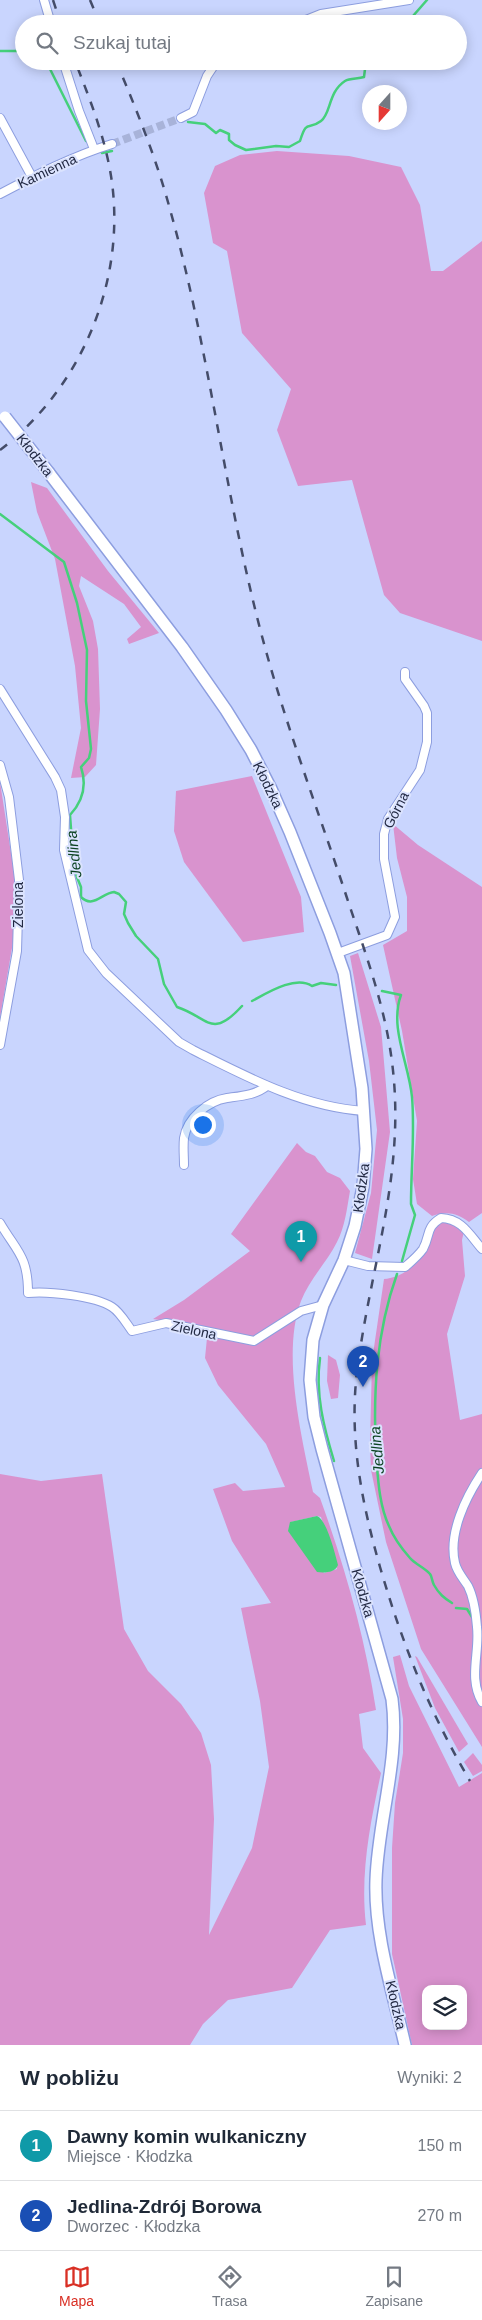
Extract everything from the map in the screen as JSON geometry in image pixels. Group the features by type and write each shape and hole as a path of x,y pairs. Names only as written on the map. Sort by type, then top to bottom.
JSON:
{"main road":[{"name":"Kłodzka","path":"2,414 182,647 251,750 290,832 338,953 350,1002 364,1111 366,1149 363,1187 355,1226 344,1260 322,1305 313,1340 310,1380 314,1416 387,1679 395,1722 393,1753 377,1858 376,1906 405,2045"}],"street":[{"path":"44,0 48,15"},
{"path":"319,15 409,0"},
{"path":"66,70 94,149"},
{"path":"181,118 193,112 211,70"},
{"path":"0,118 32,177"},
{"name":"Kamienna","path":"0,194 32,177 94,149 112,144"},
{"name":"Górna","path":"338,953 387,935 395,917 384,859 384,834 388,819 420,770 427,742 424,706 404,679 405,672"},
{"path":"0,689 55,777 61,790 65,818 64,850 71,885 88,950 96,962 179,1042 267,1086 291,1095 338,1108 364,1111"},
{"name":"Zielona","path":"0,765 9,797 19,880 18,951 0,1045"},
{"path":"184,1165 184,1136 194,1116 204,1107 220,1099 259,1092 267,1086"},
{"path":"344,1260 368,1266 405,1267 416,1258 424,1247 429,1228 441,1218 451,1218 463,1224 482,1249"},
{"name":"Zielona","path":"0,1223 25,1262 28,1293 54,1292 102,1302 114,1307 132,1331 166,1323 254,1341 301,1311 322,1305"},
{"path":"482,1473 474,1485 460,1516 455,1532 454,1562 471,1595 476,1617 478,1643 474,1677 476,1691 482,1702"}],"shaded area":[{"path":"277,151 349,156 401,167 420,205 431,271 443,271 482,241 482,641 400,613 384,595 352,480 298,486 277,430 291,389 242,333 227,251 213,243 204,193 215,166 240,155"},
{"path":"31,482 47,488 108,571 159,633 129,644 127,639 141,627 124,604 81,576 79,586 93,621 98,649 100,709 96,765 85,777 71,778 81,728 75,666 55,559 37,512"},
{"path":"252,776 301,897 304,932 243,942 184,862 174,831 176,791"},
{"path":"0,782 15,879 13,942 0,1018"},
{"path":"393,824 418,845 482,887 482,1213 469,1222 452,1214 432,1216 417,1204 413,1179 417,1121 402,1031 383,945 407,931 407,897 397,858"},
{"path":"358,953 381,1027 390,1132 372,1259 355,1253 371,1193 377,1130 369,1061 350,956"},
{"path":"297,1143 306,1152 315,1156 327,1172 340,1178 350,1191 340,1236 301,1301 295,1322 293,1370 299,1422 313,1492 320,1498 346,1576 360,1629 376,1710 359,1714 363,1748 381,1773 365,1868 364,1906 366,1925 330,1930 292,1988 228,2000 203,2024 190,2045 0,2045 0,1474 41,1481 102,1474 124,1629 148,1671 181,1704 201,1733 211,1765 214,1819 209,1935 252,1848 269,1767 260,1701 241,1608 271,1603 232,1541 213,1489 235,1483 243,1491 285,1487 266,1444 218,1385 205,1358 208,1328 153,1319 184,1300 250,1251 231,1234","holes":["317,1516 321,1517 337,1569 324,1573 291,1522"]},
{"path":"441,1218 464,1231 462,1240 465,1276 447,1334 460,1420 482,1414 482,1747 421,1649 386,1542 371,1470 372,1361 384,1279 398,1276 416,1264 426,1252"},
{"path":"328,1355 336,1360 340,1375 338,1398 331,1399 327,1381"},
{"path":"317,1516 321,1519 327,1530 338,1565 337,1568 329,1572 317,1572 288,1531 290,1522"},
{"path":"400,1655 409,1686 459,1787 482,1773 482,2045 412,2045 392,1954 392,1848 395,1803 403,1753 403,1719 393,1657"},
{"path":"415,1656 468,1744 459,1752 435,1708"},
{"path":"473,1753 482,1765 482,1771 473,1776 464,1762"}],"waterway":[{"path":"414,15 427,0"},
{"path":"0,51 15,51"},
{"path":"50,70 86,141"},
{"path":"188,122 205,124 216,133 220,130 229,134 229,140 246,150 276,146 289,147 300,141 306,127 317,124 324,118 339,86 347,80 364,77 365,70"},
{"path":"102,153 112,151"},
{"name":"Jedlina","path":"0,514 64,562 77,603 87,650 86,701 91,749 89,758 81,767 84,780 83,792 78,804 70,815 74,870 81,887 81,897 85,900 94,901 114,892 119,894 126,902 124,914 128,923 136,936 158,959 164,984 177,1007 203,1020 216,1024 232,1016 242,1006"},
{"name":"Jedlina","path":"252,1001 281,986 290,984 305,983 312,986 321,983 336,985"},
{"name":"Jedlina","path":"382,991 401,995 398,1007 398,1033 410,1084 413,1110 411,1204 415,1215 402,1261"},
{"name":"Jedlina","path":"397,1274 384,1318 376,1386 376,1455 381,1500 391,1530 404,1551 430,1574 433,1584 438,1591 452,1603"},
{"path":"320,1358 320,1398 324,1423 334,1461"},
{"name":"Jedlina","path":"456,1608 467,1609 472,1617"}],"tunnel":[{"path":"112,144 181,118"}],"railway":[{"path":"53,0 58,15"},
{"path":"90,0 96,15"},
{"path":"0,450 30,424 55,394 77,361 94,325 106,287 113,249 114,209 110,170 100,128 78,70"},
{"path":"120,70 153,155 185,267 240,542 266,651 367,959 385,1020 392,1062 395,1140 386,1214 364,1326 355,1390 358,1467 373,1542 398,1624 418,1677 442,1729 470,1781"}],"place":[{"name":"Dawny komin wulkaniczny","path":"301,1262"},
{"name":"Jedlina-Zdrój Borowa","path":"363,1387"}]}
